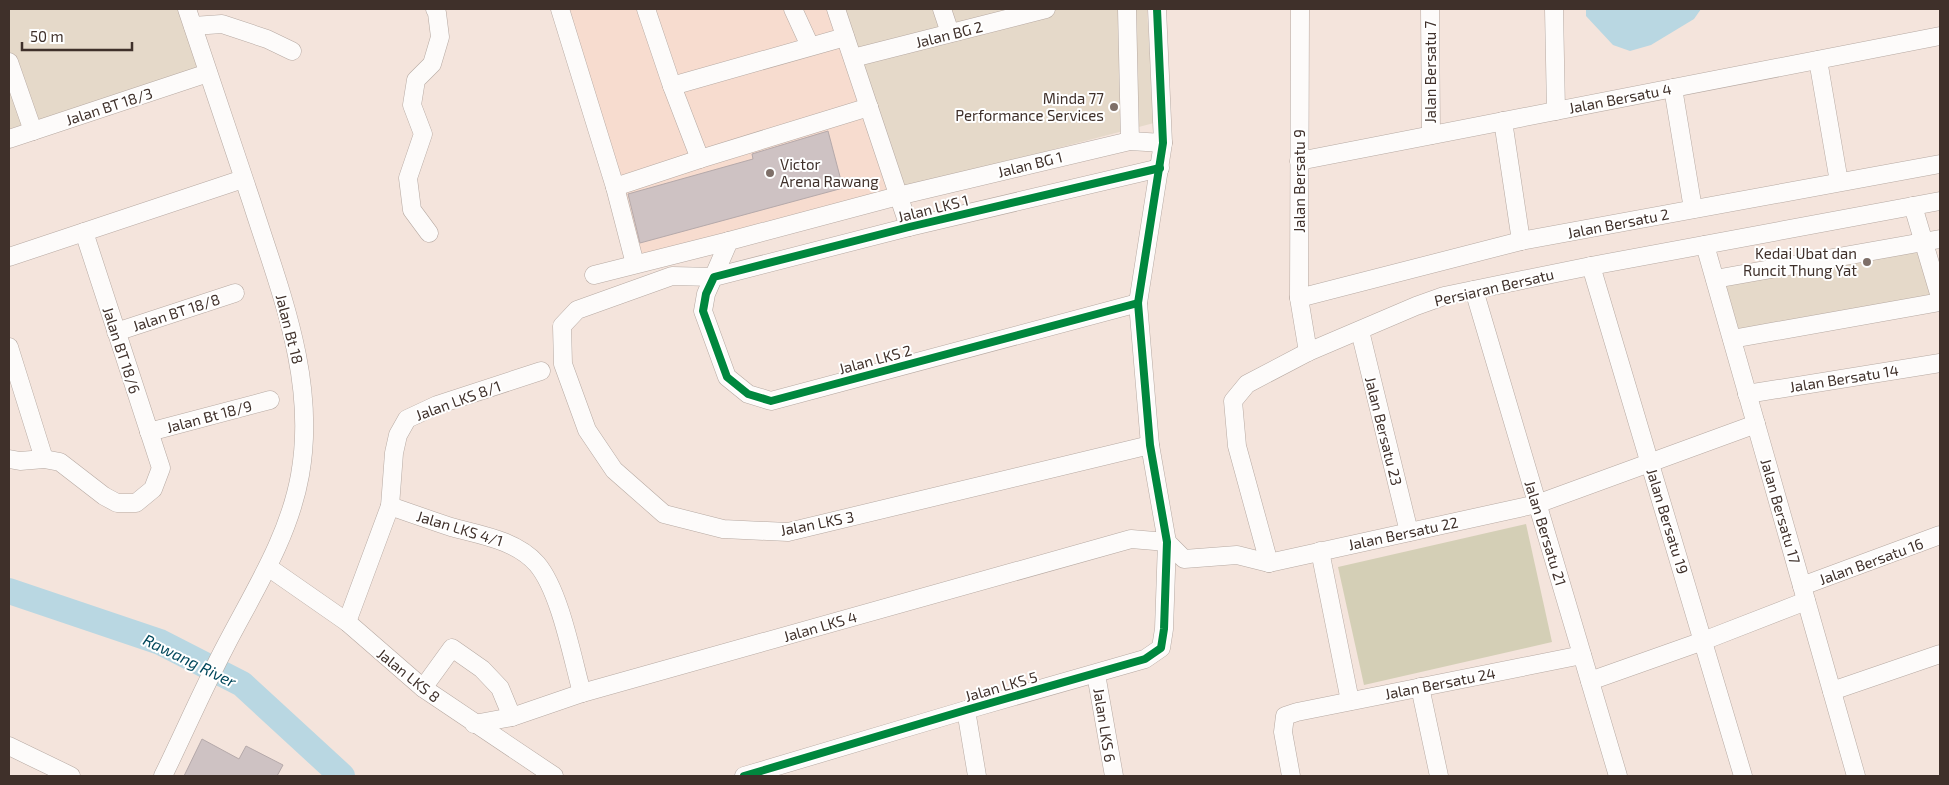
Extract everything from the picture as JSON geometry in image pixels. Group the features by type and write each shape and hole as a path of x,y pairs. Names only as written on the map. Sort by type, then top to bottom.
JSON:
{"street":[{"name":"Jalan Bt 18","path":"163,776 225,647 268,567 287,522 300,475 305,427 303,384 290,319 187,9"},
{"path":"429,233 412,210 408,178 423,134 412,105 416,80 432,64 440,37 435,9"},
{"path":"560,9 615,187 635,264"},
{"path":"646,9 672,86 700,159"},
{"path":"793,9 810,46"},
{"path":"836,9 909,228"},
{"path":"942,9 950,33"},
{"name":"Jalan BG 2","path":"853,58 1046,9"},
{"path":"1128,9 1130,141"},
{"name":"Jalan LKS 5","path":"744,776 966,710 1145,660 1161,648 1164,629 1167,542 1150,446 1138,303 1163,143 1157,9"},
{"name":"Jalan Bersatu 9","path":"1300,9 1300,298 1308,352"},
{"name":"Jalan Bersatu 7","path":"1430,9 1431,135"},
{"path":"1554,9 1556,111"},
{"path":"193,26 222,24 267,39 292,51"},
{"name":"Jalan Bersatu 4","path":"1299,161 1940,36"},
{"path":"672,86 845,37"},
{"path":"1818,60 1839,182"},
{"path":"9,62 33,131"},
{"name":"Jalan BT 18/3","path":"9,139 208,73"},
{"path":"1673,88 1692,209"},
{"path":"615,187 869,107"},
{"path":"1503,121 1521,241"},
{"name":"Jalan BG 1","path":"594,275 898,196 1130,141 1163,143"},
{"name":"Jalan Bersatu 2","path":"1300,298 1521,241 1940,164"},
{"name":"Jalan LKS 1","path":"563,364 562,326 577,310 672,276 714,277 1160,168"},
{"path":"9,257 244,179"},
{"name":"Persiaran Bersatu","path":"1269,562 1237,446 1233,401 1247,384 1308,352 1444,296 1591,266 1940,201"},
{"path":"1913,206 1932,240 1940,297"},
{"name":"Jalan BT 18/6","path":"44,459 60,462 104,496 117,503 136,502 153,490 161,468 84,232"},
{"path":"1715,279 1932,240"},
{"name":"Jalan LKS 2","path":"729,241 706,294 703,311 727,376 748,394 771,401 1138,303"},
{"name":"Jalan Bersatu 17","path":"1705,245 1856,776"},
{"name":"Jalan Bersatu 19","path":"1591,266 1744,776"},
{"name":"Jalan Bersatu 21","path":"1474,290 1618,776"},
{"name":"Jalan BT 18/8","path":"116,332 235,292"},
{"path":"1732,339 1940,302"},
{"name":"Jalan Bersatu 23","path":"1360,331 1409,532"},
{"path":"9,348 44,459 20,461 9,459"},
{"name":"Jalan Bersatu 14","path":"1748,394 1940,363"},
{"name":"Jalan LKS 3","path":"563,364 587,430 614,470 664,514 723,530 788,532 1150,446"},
{"name":"Jalan LKS 8/1","path":"347,622 390,506 394,453 398,435 407,419 437,405 541,371"},
{"name":"Jalan Bt 18/9","path":"149,432 270,400"},
{"name":"Jalan Bersatu 22","path":"1269,562 1537,504 1756,424"},
{"name":"Jalan LKS 4/1","path":"390,506 511,544 536,563 548,582 557,605 582,693"},
{"name":"Jalan Bersatu 16","path":"1590,681 1703,641 1804,594 1940,535"},
{"name":"Jalan LKS 4","path":"474,724 512,717 582,693 1131,539 1167,542"},
{"path":"1167,542 1184,559 1237,555 1269,562"},
{"path":"1320,551 1350,701"},
{"name":"Jalan LKS 8","path":"268,567 347,622 422,688 554,776"},
{"path":"422,688 452,648 482,670 500,688 512,717"},
{"path":"1832,690 1940,654"},
{"name":"Jalan Bersatu 24","path":"1291,776 1283,732 1285,716 1350,701 1582,655"},
{"name":"Jalan LKS 6","path":"1096,674 1114,776"},
{"path":"1420,687 1439,776"},
{"path":"966,710 977,776"},
{"path":"9,746 71,776"}],"shaded area":[{"path":"9,9 181,9 201,69 9,129"},
{"path":"564,9 828,9 891,195 638,259"},
{"path":"844,9 1147,9 1154,123 904,188"},
{"path":"1918,249 1936,298 1736,333 1722,283"},
{"path":"1526,524 1552,642 1364,685 1338,567"}],"water":[{"path":"1586,9 1701,9 1694,19 1651,45 1630,51 1613,45 1586,16"}],"building":[{"name":"Victor Arena Rawang","path":"828,131 843,188 640,243 628,194 753,159 752,154"},
{"path":"202,739 239,759 246,746 283,765 277,776 184,776"}],"waterway":[{"name":"Rawang River","path":"9,591 160,642 242,684 342,776"}],"cycle path":[{"path":"744,776 1145,659 1161,648 1164,629 1167,542 1150,445 1138,303 1163,143 1157,9"},
{"path":"1138,303 771,401 748,394 727,377 703,311 706,294 714,277 909,227 1160,168"}],"place":[{"name":"Minda 77 Performance Services","path":"1114,107"},
{"name":"Victor Arena Rawang","path":"770,173"},
{"name":"Kedai Ubat dan Runcit Thung Yat","path":"1867,262"}]}
